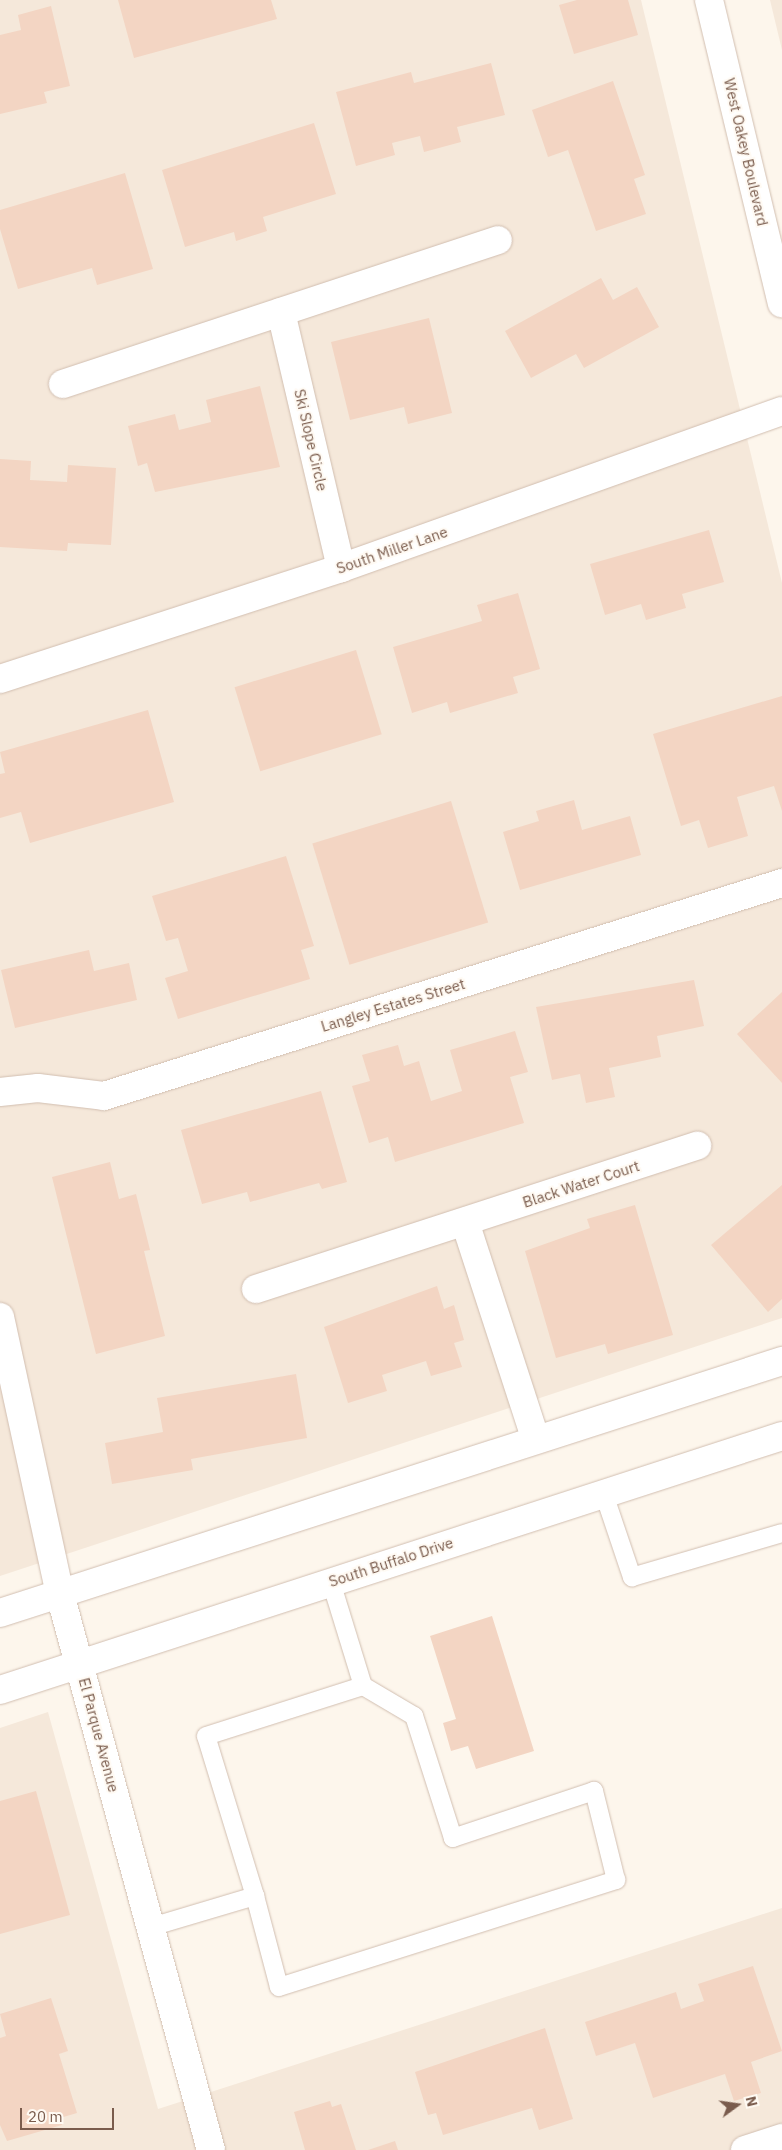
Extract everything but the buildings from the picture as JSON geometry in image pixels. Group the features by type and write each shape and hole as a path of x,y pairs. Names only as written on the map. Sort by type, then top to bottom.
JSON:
{"street":[{"name":"West Oakey Boulevard","path":"709,0 782,303"},
{"path":"63,384 498,240"},
{"name":"Ski Slope Circle","path":"281,312 341,568"},
{"name":"South Miller Lane","path":"0,679 341,568 782,412"},
{"name":"Langley Estates Street","path":"0,1092 38,1088 104,1096 782,883"},
{"name":"Black Water Court","path":"256,1289 697,1146"},
{"path":"466,1222 535,1438"},
{"name":"El Parque Avenue","path":"0,1317 60,1594 211,2150"},
{"path":"0,1613 535,1438 782,1361"},
{"name":"South Buffalo Drive","path":"0,1690 782,1436"},
{"path":"745,2150 782,2138"}],"lane":[{"path":"604,1494 632,1577 782,1533"},
{"path":"331,1582 363,1686 414,1716 453,1838 594,1791 616,1880 279,1987 255,1896 206,1736 363,1686"},
{"path":"151,1927 255,1896"}],"shaded area":[{"path":"0,0 641,0 782,583 782,1318 0,1576"},
{"path":"770,0 782,0 782,50"},
{"path":"48,1712 158,2109 782,1908 782,2150 0,2150 0,1728"}]}
